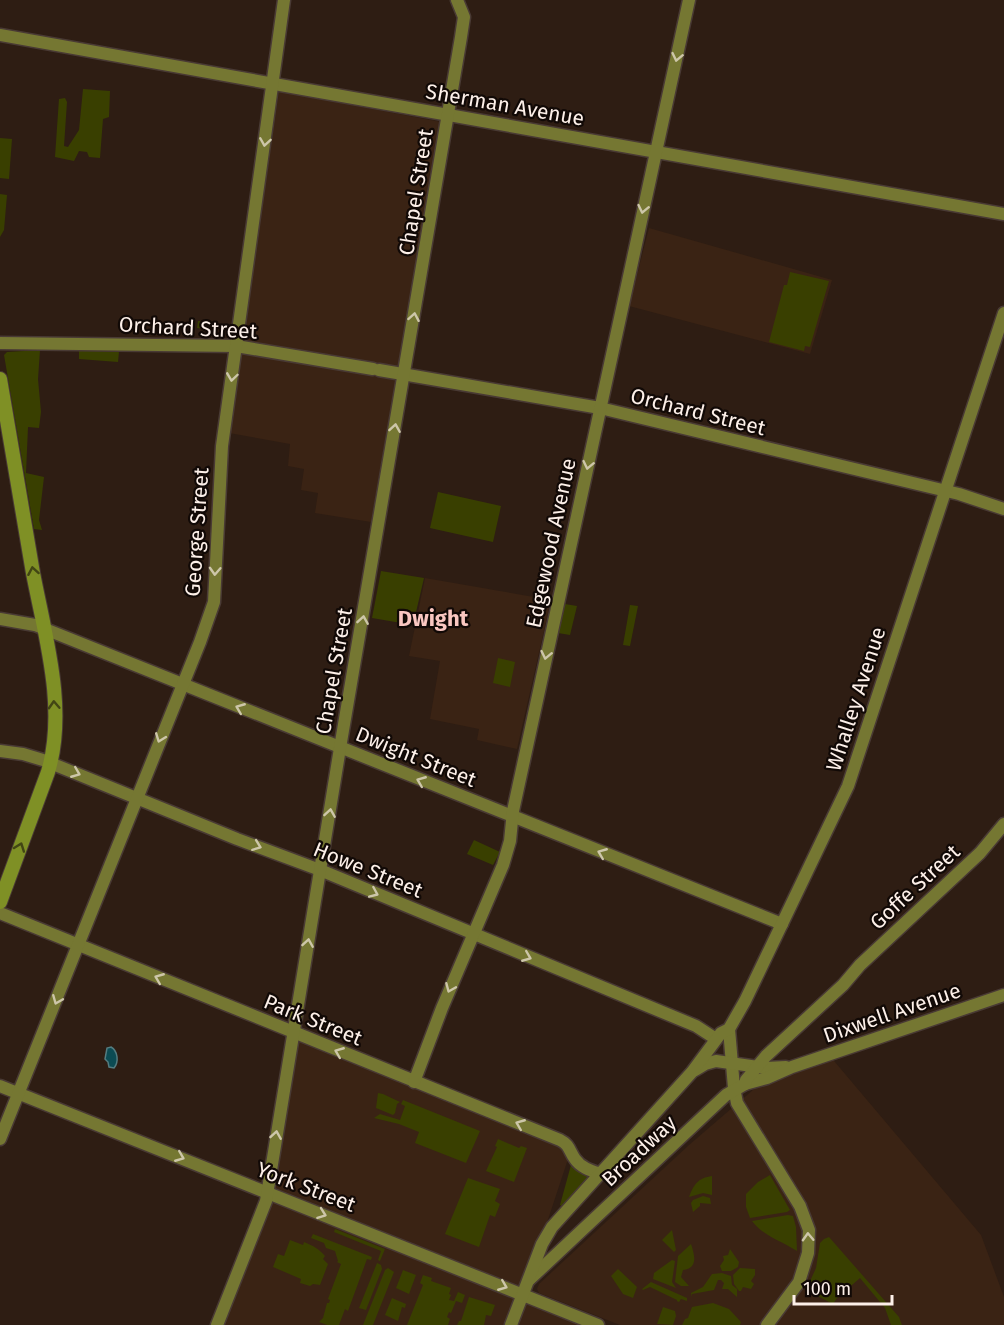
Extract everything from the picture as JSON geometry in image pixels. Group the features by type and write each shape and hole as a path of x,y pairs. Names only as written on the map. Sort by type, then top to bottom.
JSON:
{"highway":[{"path":"0,379 55,708 51,763 0,902"}],"main road":[{"name":"George Street","path":"0,1139 79,946 214,602 222,446 284,0"},
{"name":"Chapel Street","path":"218,1325 266,1201 464,17 456,0"},
{"name":"Edgewood Avenue","path":"414,1082 503,864 510,841 512,817 689,0"},
{"name":"Sherman Avenue","path":"0,35 1004,214"},
{"name":"Whalley Avenue","path":"692,1072 721,1033 729,1029 848,786 1004,313"},
{"name":"Orchard Street","path":"0,343 236,346 600,408 959,494 1004,509"},
{"name":"Dwight Street","path":"0,619 43,629 782,924"},
{"name":"Howe Street","path":"0,751 23,754 51,763 320,870 696,1026 716,1039"},
{"name":"Goffe Street","path":"741,1086 766,1056 980,854 1000,834 1004,824"},
{"name":"Park Street","path":"0,913 565,1143 576,1161 601,1174"},
{"name":"Dixwell Avenue","path":"741,1086 1004,995"},
{"path":"729,1029 731,1063 741,1086 740,1109 800,1206 809,1230 808,1253 799,1282 767,1325"},
{"name":"Dixwell Avenue","path":"692,1072 710,1062 792,1067"},
{"name":"Broadway","path":"511,1325 545,1239 557,1220 692,1072"},
{"name":"York Street","path":"0,1086 598,1325"},
{"name":"Broadway","path":"528,1281 726,1095 741,1086"},
{"path":"545,1239 552,1248 561,1250"}],"shaded area":[{"path":"279,91 441,122 371,522 315,513 318,493 301,490 304,469 288,466 290,444 229,433"},
{"path":"649,228 832,280 810,354 629,306"},
{"path":"425,578 551,600 517,749 477,740 479,729 430,719 440,661 409,656"},
{"path":"293,1033 571,1150 523,1295 598,1325 217,1325 266,1201"},
{"path":"829,1055 981,1235 1004,1297 1004,1325 620,1325 539,1293 537,1289 539,1284 689,1145 767,1078"}],"green space":[{"path":"83,89 110,91 109,117 103,119 100,158 89,157 87,152 79,151 74,161 55,157 59,99 65,98 67,102 64,146 68,147 79,130"},
{"path":"0,138 12,139 9,179 0,178"},
{"path":"0,194 7,195 4,230 0,237"},
{"path":"790,272 829,281 810,347 805,346 804,351 769,342 784,285 787,285"},
{"path":"198,321 217,322 216,330 197,328"},
{"path":"40,350 38,379 41,412 39,428 28,427 26,473 44,477 39,520 42,530 34,529 4,355 7,352"},
{"path":"79,350 119,352 118,362 79,359"},
{"path":"438,492 501,506 493,542 430,528"},
{"path":"381,571 424,578 413,625 372,618"},
{"path":"565,604 577,606 570,635 558,633"},
{"path":"630,605 638,606 630,646 623,645"},
{"path":"498,658 515,662 510,687 493,683"},
{"path":"474,840 500,852 493,865 467,854"},
{"path":"378,1093 400,1102 393,1115 376,1108"},
{"path":"403,1100 480,1131 466,1163 415,1143 419,1132 374,1118 380,1114 400,1120 405,1106 401,1104"},
{"path":"498,1139 519,1148 521,1146 527,1148 514,1182 486,1171 497,1147 495,1146"},
{"path":"571,1165 593,1176 563,1207 560,1205"},
{"path":"770,1175 790,1210 750,1218 746,1207 746,1194 758,1182"},
{"path":"712,1176 712,1195 703,1193 689,1197 697,1182"},
{"path":"468,1178 500,1189 495,1201 500,1204 495,1217 490,1215 479,1247 445,1234"},
{"path":"703,1196 710,1198 711,1204 700,1203 700,1206 693,1212 691,1203"},
{"path":"793,1216 796,1227 797,1251 767,1234 752,1221"},
{"path":"335,1229 385,1249 380,1261 378,1260 381,1251 334,1232"},
{"path":"672,1230 676,1250 674,1252 662,1240"},
{"path":"313,1234 372,1257 371,1260 367,1259 348,1311 345,1309 339,1325 319,1322 329,1303 328,1299 341,1264 337,1262 335,1251 311,1238"},
{"path":"829,1237 899,1317 902,1325 891,1325 885,1308 860,1278 833,1304 806,1290 816,1268 820,1243"},
{"path":"290,1240 303,1245 304,1242 311,1245 325,1256 323,1259 328,1264 320,1285 310,1286 300,1283 301,1279 273,1267 278,1254 284,1256"},
{"path":"691,1244 694,1261 691,1267 683,1270 681,1277 689,1286 681,1286 675,1282 678,1256"},
{"path":"730,1249 739,1262 738,1267 731,1271 722,1271 720,1266 724,1260 723,1256 728,1255"},
{"path":"672,1260 675,1261 672,1282 676,1288 653,1279 654,1273"},
{"path":"377,1263 382,1269 366,1310 359,1308"},
{"path":"388,1268 394,1272 373,1325 363,1325 385,1270"},
{"path":"740,1268 755,1269 755,1275 751,1281 754,1284 751,1289 743,1287 739,1291 734,1284 733,1275"},
{"path":"618,1269 637,1287 633,1298 623,1294 611,1276"},
{"path":"403,1270 416,1275 409,1294 396,1288"},
{"path":"722,1273 731,1276 732,1285 737,1289 737,1297 728,1289 722,1289 724,1283 718,1280 714,1290 692,1294 692,1297 691,1293 703,1287 712,1274"},
{"path":"423,1275 432,1278 431,1281 451,1288 449,1300 454,1301 458,1292 465,1295 462,1303 456,1301 451,1313 449,1312 448,1325 407,1325 423,1285 420,1283"},
{"path":"651,1282 687,1298 687,1301 681,1299 679,1302 650,1287 642,1289"},
{"path":"469,1297 495,1305 491,1316 486,1315 484,1325 457,1325 461,1321"},
{"path":"392,1298 406,1304 405,1308 402,1307 398,1321 385,1315"},
{"path":"713,1303 729,1309 741,1322 740,1325 682,1325 688,1318 692,1307"},
{"path":"663,1307 675,1311 673,1325 657,1324"}],"water":[{"path":"111,1047 117,1057 114,1068 109,1067 105,1059 107,1048"}],"district":[{"name":"Dwight","path":"433,618"}]}
